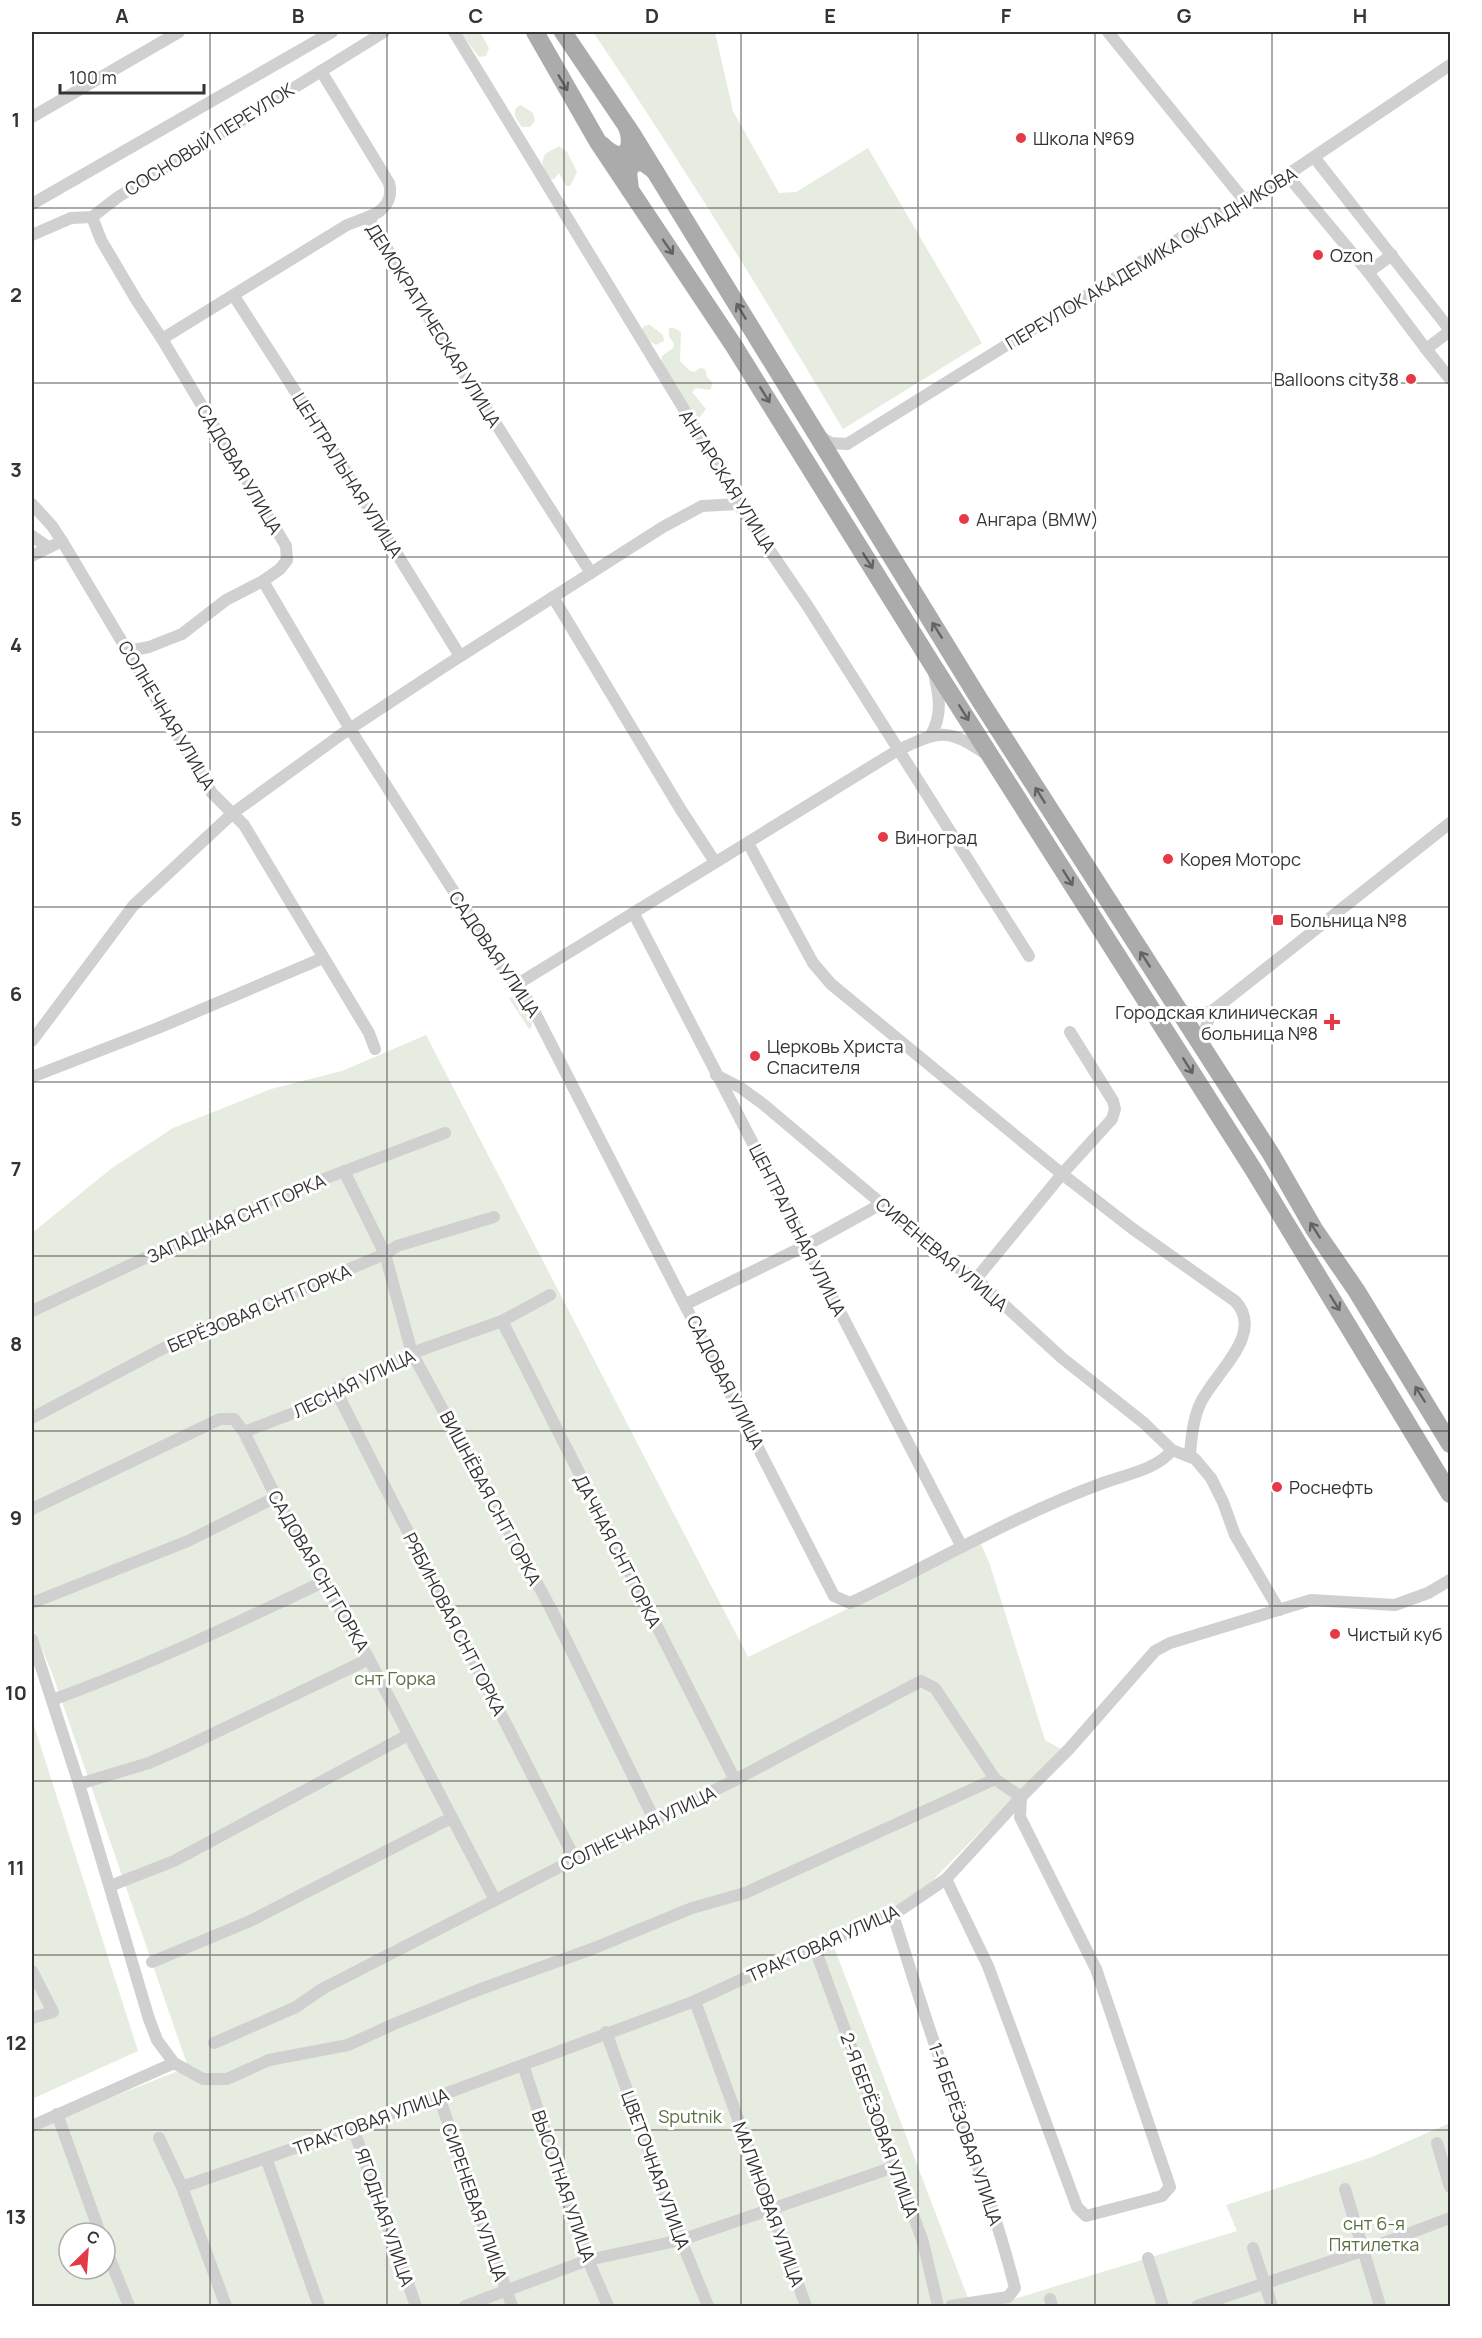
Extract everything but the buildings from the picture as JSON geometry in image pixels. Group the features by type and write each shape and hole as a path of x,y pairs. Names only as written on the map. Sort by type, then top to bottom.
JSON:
{"main road":[{"path":"535,32 598,142 734,346 932,664 1253,1170 1422,1444 1450,1494"},
{"path":"563,32 656,171 985,709 1271,1154 1314,1229 1356,1290 1450,1444"},
{"path":"598,142 609,152 624,154 631,143 627,126"},
{"path":"632,195 627,179 633,163 643,162 656,171"}],"street":[{"path":"32,117 179,32"},
{"path":"32,204 332,32"},
{"name":"СОСНОВЫЙ ПЕРЕУЛОК","path":"32,236 71,218 92,217 118,197 384,32"},
{"name":"АНГАРСКАЯ УЛИЦА","path":"454,32 715,460 738,504 807,605 1029,956"},
{"path":"1108,32 1244,200"},
{"name":"ПЕРЕУЛОК АКАДЕМИКА ОКЛАДНИКОВА","path":"848,444 1244,200 1287,176 1450,65"},
{"path":"321,71 389,183 390,193 384,208 368,217"},
{"path":"1314,157 1450,330 1426,349"},
{"path":"1287,176 1368,272 1450,379"},
{"name":"САДОВАЯ УЛИЦА","path":"92,217 107,250 285,546 287,560 280,569 263,581 350,729 502,967 536,1013 827,1585 836,1598 850,1603 990,1531 1159,1462 1172,1450"},
{"name":"ДЕМОКРАТИЧЕСКАЯ УЛИЦА","path":"162,339 347,225 368,217 438,333 591,573"},
{"path":"1368,272 1392,255"},
{"name":"ЦЕНТРАЛЬНАЯ УЛИЦА","path":"234,296 324,435 460,656"},
{"path":"816,433 831,443 848,444 842,458 842,475"},
{"name":"СОЛНЕЧНАЯ УЛИЦА","path":"32,504 62,541 212,793 244,825 369,1034 375,1049"},
{"path":"32,1041 133,906 233,813 350,729 663,527 696,508 708,505 738,504"},
{"path":"32,536 48,547"},
{"path":"32,556 62,541"},
{"path":"129,651 149,647 182,634 220,604 263,581"},
{"path":"553,597 681,810 715,862"},
{"path":"931,735 940,708 932,664"},
{"path":"516,985 898,750 931,735 943,733 993,759"},
{"path":"1204,1050 1203,1036 1211,1012 1450,823"},
{"path":"748,843 813,963 831,984 1062,1174 1133,1229 1234,1301 1242,1310 1245,1324 1244,1336 1203,1399 1195,1420 1190,1456"},
{"name":"ЦЕНТРАЛЬНАЯ УЛИЦА","path":"634,914 962,1547"},
{"path":"32,1077 158,1028 323,958"},
{"path":"1177,1009 1191,1013 1211,1012"},
{"path":"976,1280 1062,1174 1112,1119 1115,1109 1113,1101 1070,1032"},
{"name":"СИРЕНЕВАЯ УЛИЦА","path":"717,1075 741,1088 763,1104 958,1268 976,1280 1062,1358 1144,1423 1172,1450"},
{"name":"ЗАПАДНАЯ СНТ ГОРКА","path":"32,1311 237,1215 445,1133"},
{"name":"ВИШНЁВАЯ СНТ ГОРКА","path":"344,1171 385,1254 412,1353 550,1607 654,1819"},
{"path":"686,1304 806,1246 883,1203"},
{"name":"БЕРЁЗОВАЯ СНТ ГОРКА","path":"32,1418 177,1341 385,1254 398,1246 494,1217"},
{"name":"ЛЕСНАЯ УЛИЦА","path":"244,1432 312,1406 335,1389 412,1353 502,1321 550,1295"},
{"name":"ДАЧНАЯ СНТ ГОРКА","path":"502,1321 735,1780"},
{"name":"РЯБИНОВАЯ СНТ ГОРКА","path":"335,1389 575,1859"},
{"path":"32,1509 220,1419 234,1419 244,1432"},
{"name":"САДОВАЯ СНТ ГОРКА","path":"244,1432 276,1497 369,1659 495,1900"},
{"path":"1172,1450 1190,1456 1211,1478 1224,1502 1235,1535 1279,1610"},
{"path":"32,1603 188,1541 276,1497"},
{"name":"ТРАКТОВАЯ УЛИЦА","path":"182,2187 354,2128 606,2032 695,2001 814,1946 893,1915 946,1879 1021,1797 1069,1749 1155,1651 1170,1643 1311,1600 1395,1605 1428,1593 1450,1580"},
{"path":"52,1700 200,1641 325,1581"},
{"path":"32,1639 79,1784 156,2040 174,2063 203,2079 227,2079 269,2061 348,2045 394,2024 592,1949 692,1908 745,1893 995,1779"},
{"path":"79,1784 170,1754 369,1659"},
{"name":"СОЛНЕЧНАЯ УЛИЦА","path":"214,2043 296,2007 322,1989 735,1780 921,1681 935,1688 995,1779 1021,1797"},
{"path":"110,1886 174,1861 408,1735"},
{"path":"946,1879 988,1966 1077,2207 1086,2216 1162,2196 1170,2187 1096,1969 1020,1817 1021,1797"},
{"path":"152,1962 250,1921 451,1818"},
{"name":"1-Я БЕРЁЗОВАЯ УЛИЦА","path":"893,1915 934,2043 1004,2244 1015,2288 1008,2297 951,2307"},
{"name":"2-Я БЕРЁЗОВАЯ УЛИЦА","path":"814,1946 923,2242 938,2307"},
{"path":"32,1971 53,2012 32,2018"},
{"name":"МАЛИНОВАЯ УЛИЦА","path":"695,2001 806,2307"},
{"name":"ЦВЕТОЧНАЯ УЛИЦА","path":"606,2032 681,2240 708,2307"},
{"path":"32,2126 174,2063"},
{"name":"ВЫСОТНАЯ УЛИЦА","path":"523,2065 588,2260 608,2307"},
{"name":"СИРЕНЕВАЯ УЛИЦА","path":"438,2097 512,2307"},
{"path":"57,2114 96,2221"},
{"name":"ЯГОДНАЯ УЛИЦА","path":"354,2128 416,2307"},
{"path":"159,2138 182,2187 226,2307"},
{"path":"1437,2143 1450,2187"},
{"path":"266,2158 319,2307"},
{"path":"465,2307 588,2260 681,2240 772,2211 894,2167"},
{"path":"1345,2189 1380,2307"},
{"path":"1197,2307 1362,2251 1450,2218"},
{"path":"1253,2248 1272,2307"},
{"path":"1148,2258 1163,2307"},
{"path":"117,2277 129,2307"}],"green space":[{"path":"460,32 480,32 489,48 486,56 479,57"},
{"path":"593,32 715,32 733,111 779,193 796,192 868,148 982,343 843,429 721,229"},
{"path":"521,105 533,113 535,121 530,127 522,127 516,118 515,110"},
{"path":"559,146 567,152 577,172 570,186 566,186 559,173 554,179 548,179 542,162 545,154"},
{"path":"650,325 663,335 664,341 656,345 649,341 642,330 644,326"},
{"path":"669,328 681,332 680,361 694,372 700,368 705,369 707,377 713,383 710,390 696,388 692,392 706,409 699,418 694,414 661,362 662,356 673,348 674,344 669,336"},
{"path":"514,996 520,998 533,1020 529,1029 509,998"},
{"name":"снт Горка","path":"426,1035 748,1657 981,1544 989,1562 1045,1740 1061,1749 898,1916 834,1947 971,2306 32,2306 32,2129 188,2067 52,1673 32,1625 32,1233 112,1168 173,1128 271,1089 342,1071"},
{"path":"32,1719 138,2051 32,2099"},
{"name":"снт 6-я Пятилетка","path":"1450,2123 1450,2306 991,2306 1237,2231 1226,2205 1372,2157"}],"place":[{"name":"Школа №69","path":"1021,138"},
{"name":"Ozon","path":"1318,255"},
{"name":"Balloons city38","path":"1411,379"},
{"name":"Ангара (BMW)","path":"964,519"},
{"name":"Виноград","path":"883,837"},
{"name":"Корея Моторс","path":"1168,859"},
{"name":"Больница №8","path":"1278,920"},
{"name":"Городская клиническая больница №8","path":"1332,1022"},
{"name":"Церковь Христа Спасителя","path":"755,1056"},
{"name":"Роснефть","path":"1277,1487"},
{"name":"Чистый куб","path":"1335,1634"}],"park label":[{"name":"Sputnik","path":"690,2116"}]}
